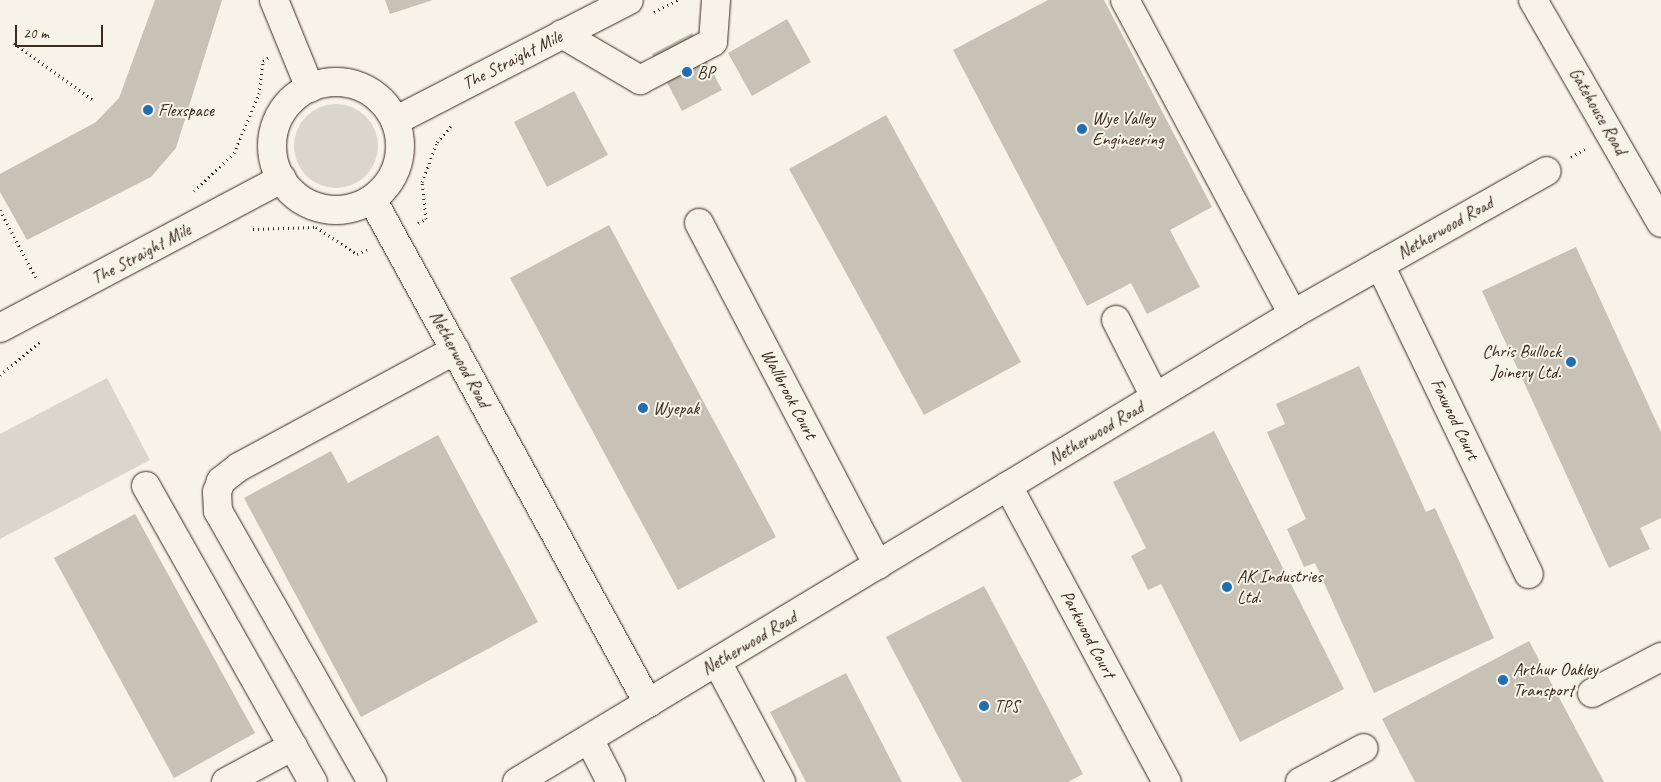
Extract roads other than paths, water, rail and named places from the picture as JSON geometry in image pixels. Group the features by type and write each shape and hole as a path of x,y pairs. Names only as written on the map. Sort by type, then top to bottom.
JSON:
{"street":[{"path":"274,0 310,88"},
{"name":"The Straight Mile","path":"395,121 629,0"},
{"path":"562,34 640,80 713,42 716,0"},
{"path":"1125,0 1293,314"},
{"name":"Gatehouse Road","path":"1533,0 1661,223"},
{"path":"340,82 362,87 380,98 395,121 400,138 399,161 389,183 372,199 352,208 331,210 310,205 292,193 282,179 273,156 273,135 280,116 293,99 310,88 340,82"},
{"name":"Netherwood Road","path":"517,782 1293,314 1547,171"},
{"name":"The Straight Mile","path":"0,328 282,179"},
{"name":"Netherwood Road","path":"372,199 648,703"},
{"name":"Wallbrook Court","path":"699,223 878,565"},
{"name":"Foxwood Court","path":"1380,265 1529,574"},
{"path":"1116,320 1155,397"},
{"path":"372,782 218,511 217,492 221,481 240,466 454,350"},
{"path":"146,486 313,782"},
{"name":"Parkwood Court","path":"1008,486 1167,782"},
{"path":"1592,693 1661,657"},
{"path":"717,662 781,782"},
{"path":"589,739 611,782"},
{"path":"226,782 292,746"},
{"path":"1300,782 1364,748"}],"place":[{"name":"BP","path":"687,72"},
{"name":"Flexspace","path":"148,110"},
{"name":"Wye Valley Engineering","path":"1082,129"},
{"name":"Chris Bullock Joinery Ltd.","path":"1571,362"},
{"name":"Wyepak","path":"643,408"},
{"name":"AK Industries Ltd.","path":"1227,587"},
{"name":"Arthur Oakley Transport","path":"1503,680"},
{"name":"TPS","path":"984,706"}]}
